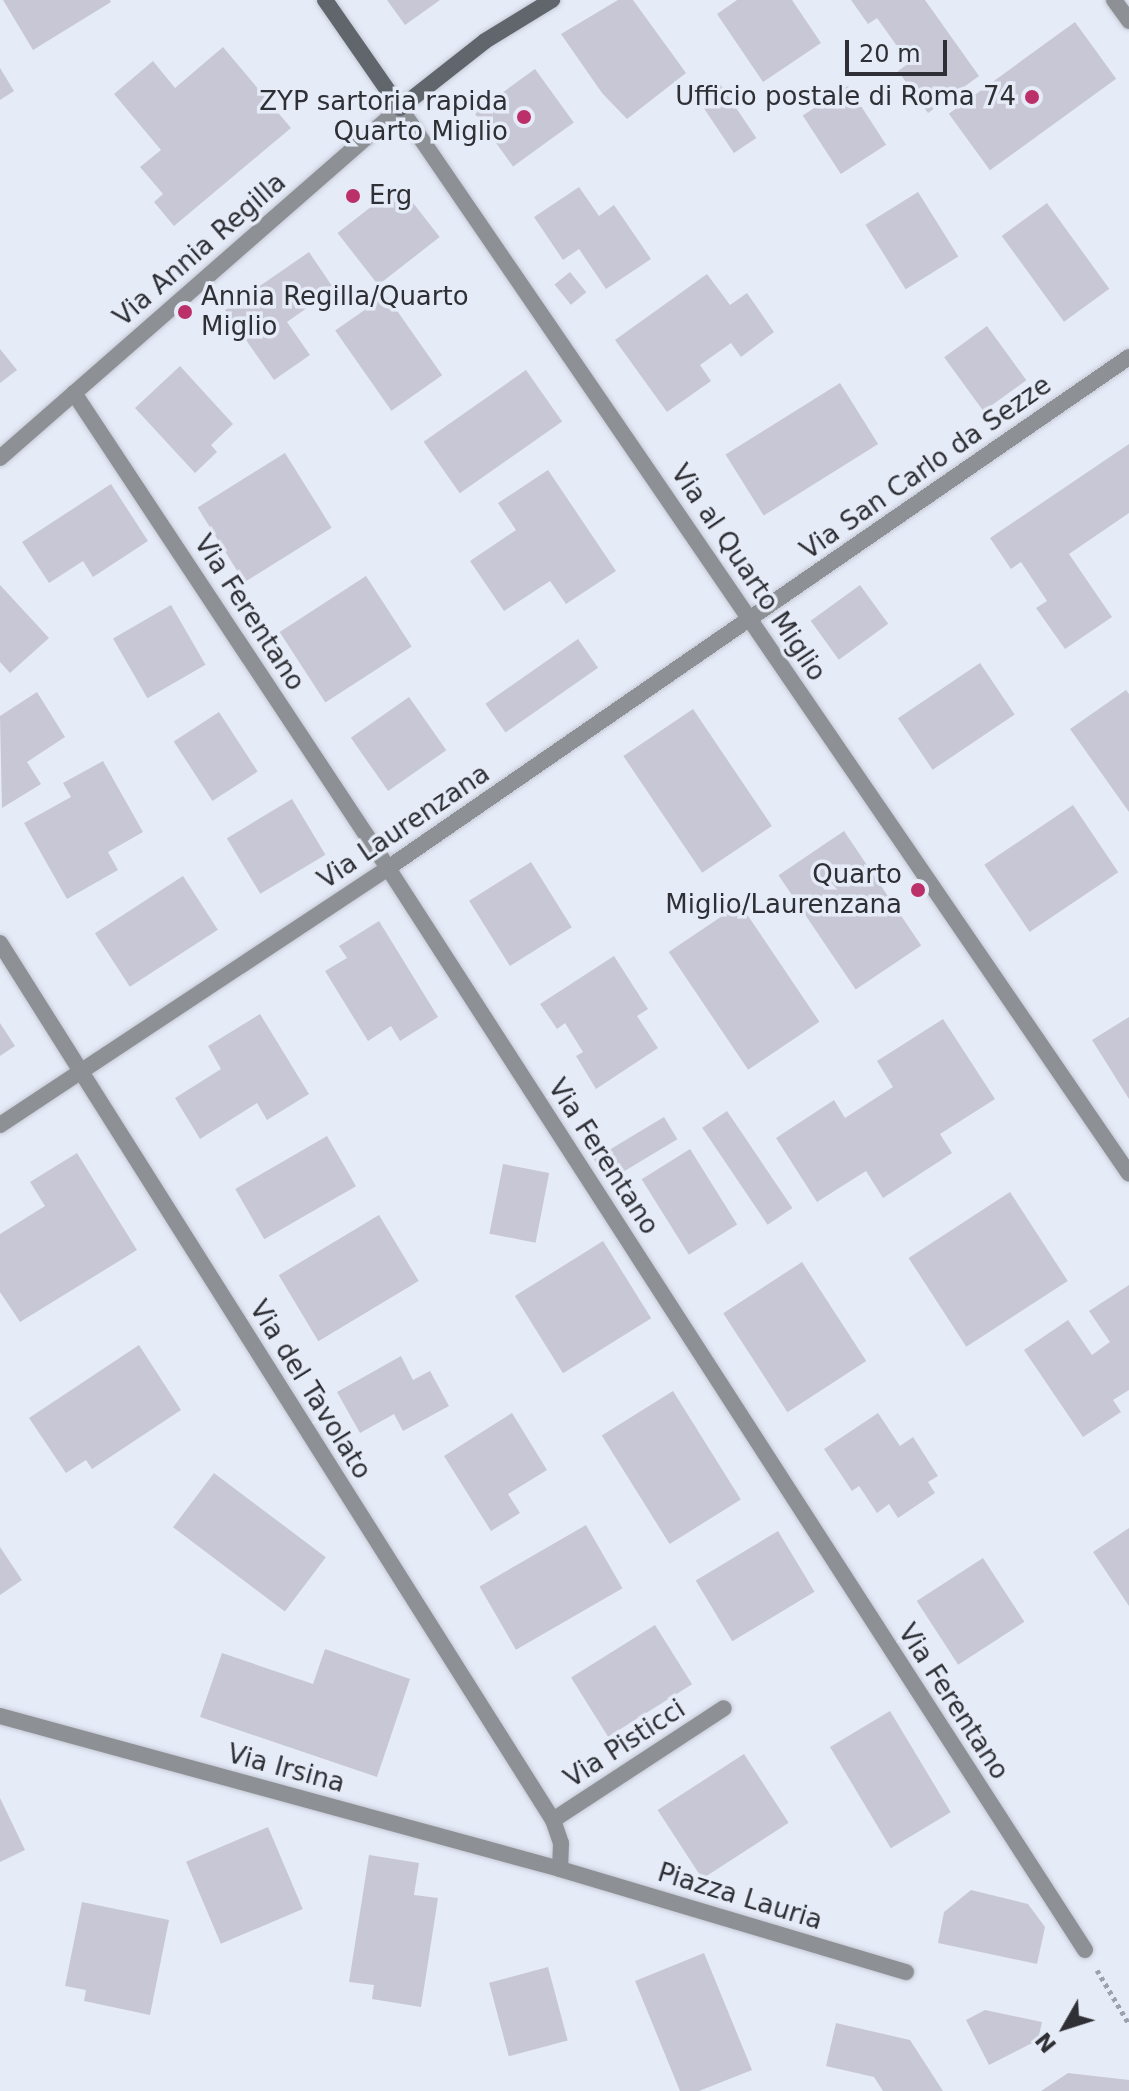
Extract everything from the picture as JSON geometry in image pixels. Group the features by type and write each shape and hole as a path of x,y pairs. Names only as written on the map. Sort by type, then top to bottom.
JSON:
{"street":[{"name":"Via al Quarto Miglio","path":"325,0 1129,1174"},
{"name":"Via Annia Regilla","path":"0,458 400,108 485,41 552,0"},
{"path":"1114,0 1129,21"},
{"name":"Via San Carlo da Sezze","path":"750,618 1129,357"},
{"name":"Via Ferentano","path":"74,393 388,868 1085,1950"},
{"name":"Via Laurenzana","path":"0,1125 388,868 750,618"},
{"name":"Via del Tavolato","path":"0,943 553,1820 561,1843 560,1869"},
{"name":"Via Pisticci","path":"553,1820 724,1708"},
{"name":"Via Irsina","path":"0,1716 560,1869"},
{"name":"Piazza Lauria","path":"560,1869 906,1972"}],"path":[{"path":"1085,1950 1129,2024"}],"building":[{"path":"3,0 110,0 111,2 33,50"},
{"path":"387,0 440,0 405,25"},
{"path":"618,0 633,0 686,73 627,119 602,93 561,34"},
{"path":"737,0 792,0 821,43 763,82 717,14"},
{"path":"851,0 925,0 979,76 928,113 898,71 909,63 877,18 868,24"},
{"name":"Ufficio postale di Roma 74","path":"1075,22 1116,79 990,170 949,114"},
{"path":"223,47 291,128 174,226 154,202 163,194 140,167 161,150 114,94 153,61 175,88"},
{"path":"0,68 14,91 0,100"},
{"name":"ZYP sartoria rapida Quarto Miglio","path":"535,69 574,122 513,166 474,113"},
{"path":"720,84 756,138 734,153 698,99"},
{"path":"848,86 886,145 841,174 803,115"},
{"path":"399,185 440,237 378,285 338,233"},
{"path":"579,187 599,216 614,205 651,259 606,289 579,249 563,260 534,217"},
{"path":"918,192 958,256 906,289 865,225"},
{"path":"1047,203 1109,289 1064,322 1002,236"},
{"path":"309,252 334,289 287,322 310,355 274,380 225,310"},
{"path":"570,272 586,292 571,305 554,285"},
{"path":"707,274 730,305 747,293 774,332 741,357 731,343 700,365 711,381 667,412 615,340"},
{"path":"386,295 442,375 391,411 335,331"},
{"path":"987,326 1026,380 984,411 944,357"},
{"path":"0,349 17,370 0,383"},
{"path":"180,366 233,424 211,445 217,452 195,473 135,408"},
{"path":"526,370 562,422 460,493 424,442"},
{"path":"840,383 878,444 764,516 726,455"},
{"path":"1129,444 1129,513 1069,554 1112,617 1065,649 1036,608 1047,601 1021,562 1011,569 990,538"},
{"path":"285,453 332,528 244,582 198,508"},
{"path":"548,470 616,571 566,604 550,581 504,611 470,561 516,530 498,503"},
{"path":"111,484 148,541 93,577 83,561 49,583 22,542"},
{"path":"366,576 412,646 325,703 280,632"},
{"path":"0,585 49,638 10,673 0,662"},
{"path":"860,585 888,624 839,660 811,621"},
{"path":"171,605 206,665 147,698 113,638"},
{"path":"578,639 598,668 506,732 485,704"},
{"path":"980,663 1015,714 933,770 898,718"},
{"path":"1126,690 1129,694 1129,812 1070,729"},
{"path":"37,692 65,737 27,762 41,784 2,808 0,716"},
{"path":"409,697 446,750 388,791 351,738"},
{"path":"693,709 772,826 702,873 623,756"},
{"path":"219,712 258,772 212,801 174,741"},
{"path":"103,761 143,832 108,852 118,870 67,899 24,823 71,797 63,783"},
{"path":"292,799 325,855 260,894 227,838"},
{"path":"1073,805 1118,872 1030,932 984,865"},
{"path":"844,831 921,945 856,990 779,875"},
{"path":"531,862 572,927 510,966 469,901"},
{"path":"183,876 218,930 130,987 95,933"},
{"path":"740,904 819,1022 748,1070 669,952"},
{"path":"379,921 438,1017 400,1041 391,1026 368,1041 325,971 347,958 339,946"},
{"path":"614,956 648,1009 637,1016 658,1048 596,1089 576,1056 583,1052 565,1023 557,1029 540,1004"},
{"path":"260,1014 309,1094 267,1120 257,1103 200,1139 175,1098 221,1069 208,1046"},
{"path":"1129,1017 1129,1099 1092,1040"},
{"path":"943,1019 995,1099 940,1134 952,1153 883,1198 866,1171 817,1202 776,1138 834,1100 845,1118 893,1087 877,1061"},
{"path":"0,1023 15,1046 0,1056"},
{"path":"727,1111 792,1208 768,1225 702,1128"},
{"path":"664,1117 677,1139 607,1182 594,1159"},
{"path":"327,1136 356,1186 264,1239 235,1189"},
{"path":"690,1149 737,1224 689,1255 642,1179"},
{"path":"77,1153 137,1250 20,1322 0,1292 0,1234 45,1206 30,1182"},
{"path":"503,1164 549,1173 536,1243 489,1234"},
{"path":"1010,1192 1068,1281 966,1347 909,1258"},
{"path":"379,1215 419,1281 318,1341 279,1275"},
{"path":"603,1241 651,1318 563,1373 515,1296"},
{"path":"802,1262 866,1361 787,1412 723,1313"},
{"path":"1129,1285 1129,1390 1113,1400 1121,1412 1083,1437 1024,1350 1068,1320 1092,1355 1110,1342 1089,1311"},
{"path":"139,1345 181,1410 92,1469 86,1460 66,1473 29,1418"},
{"path":"401,1356 413,1380 430,1371 449,1406 403,1431 394,1414 360,1433 337,1392"},
{"path":"673,1391 741,1500 670,1544 602,1436"},
{"path":"512,1413 547,1470 508,1494 520,1513 491,1531 444,1456"},
{"path":"878,1413 900,1446 913,1437 938,1476 928,1482 935,1493 898,1518 889,1504 877,1513 859,1486 852,1491 824,1449"},
{"path":"214,1473 326,1557 285,1612 173,1527"},
{"path":"586,1525 622,1588 516,1650 479,1586"},
{"path":"1129,1528 1129,1606 1093,1552"},
{"path":"778,1531 815,1592 732,1641 696,1580"},
{"path":"0,1547 22,1580 0,1595"},
{"path":"983,1558 1024,1622 958,1665 917,1601"},
{"path":"655,1625 692,1684 608,1737 571,1677"},
{"path":"325,1649 410,1679 377,1777 200,1717 222,1653 313,1684"},
{"path":"890,1711 951,1812 891,1848 830,1747"},
{"path":"744,1754 789,1823 702,1879 658,1810"},
{"path":"0,1798 25,1850 0,1862"},
{"path":"268,1827 303,1909 221,1944 186,1862"},
{"path":"369,1855 419,1863 414,1895 438,1898 421,2007 372,1999 374,1985 349,1982"},
{"path":"971,1890 1028,1904 1045,1927 1037,1964 938,1943 944,1912"},
{"path":"82,1902 169,1920 150,2015 84,2001 86,1990 65,1986"},
{"path":"704,1953 752,2070 699,2091 680,2091 635,1981"},
{"path":"548,1967 568,2040 509,2056 489,1983"},
{"path":"985,2010 1042,2022 1038,2040 989,2065 966,2020"},
{"path":"836,2023 910,2040 943,2091 883,2091 874,2077 826,2066"},
{"path":"1068,2073 1129,2080 1129,2091 1041,2091"}],"place":[{"name":"Ufficio postale di Roma 74","path":"1032,97"},
{"name":"ZYP sartoria rapida Quarto Miglio","path":"524,117"},
{"name":"Erg","path":"353,196"},
{"name":"Annia Regilla/Quarto Miglio","path":"185,312"},
{"name":"Quarto Miglio/Laurenzana","path":"918,890"}]}
